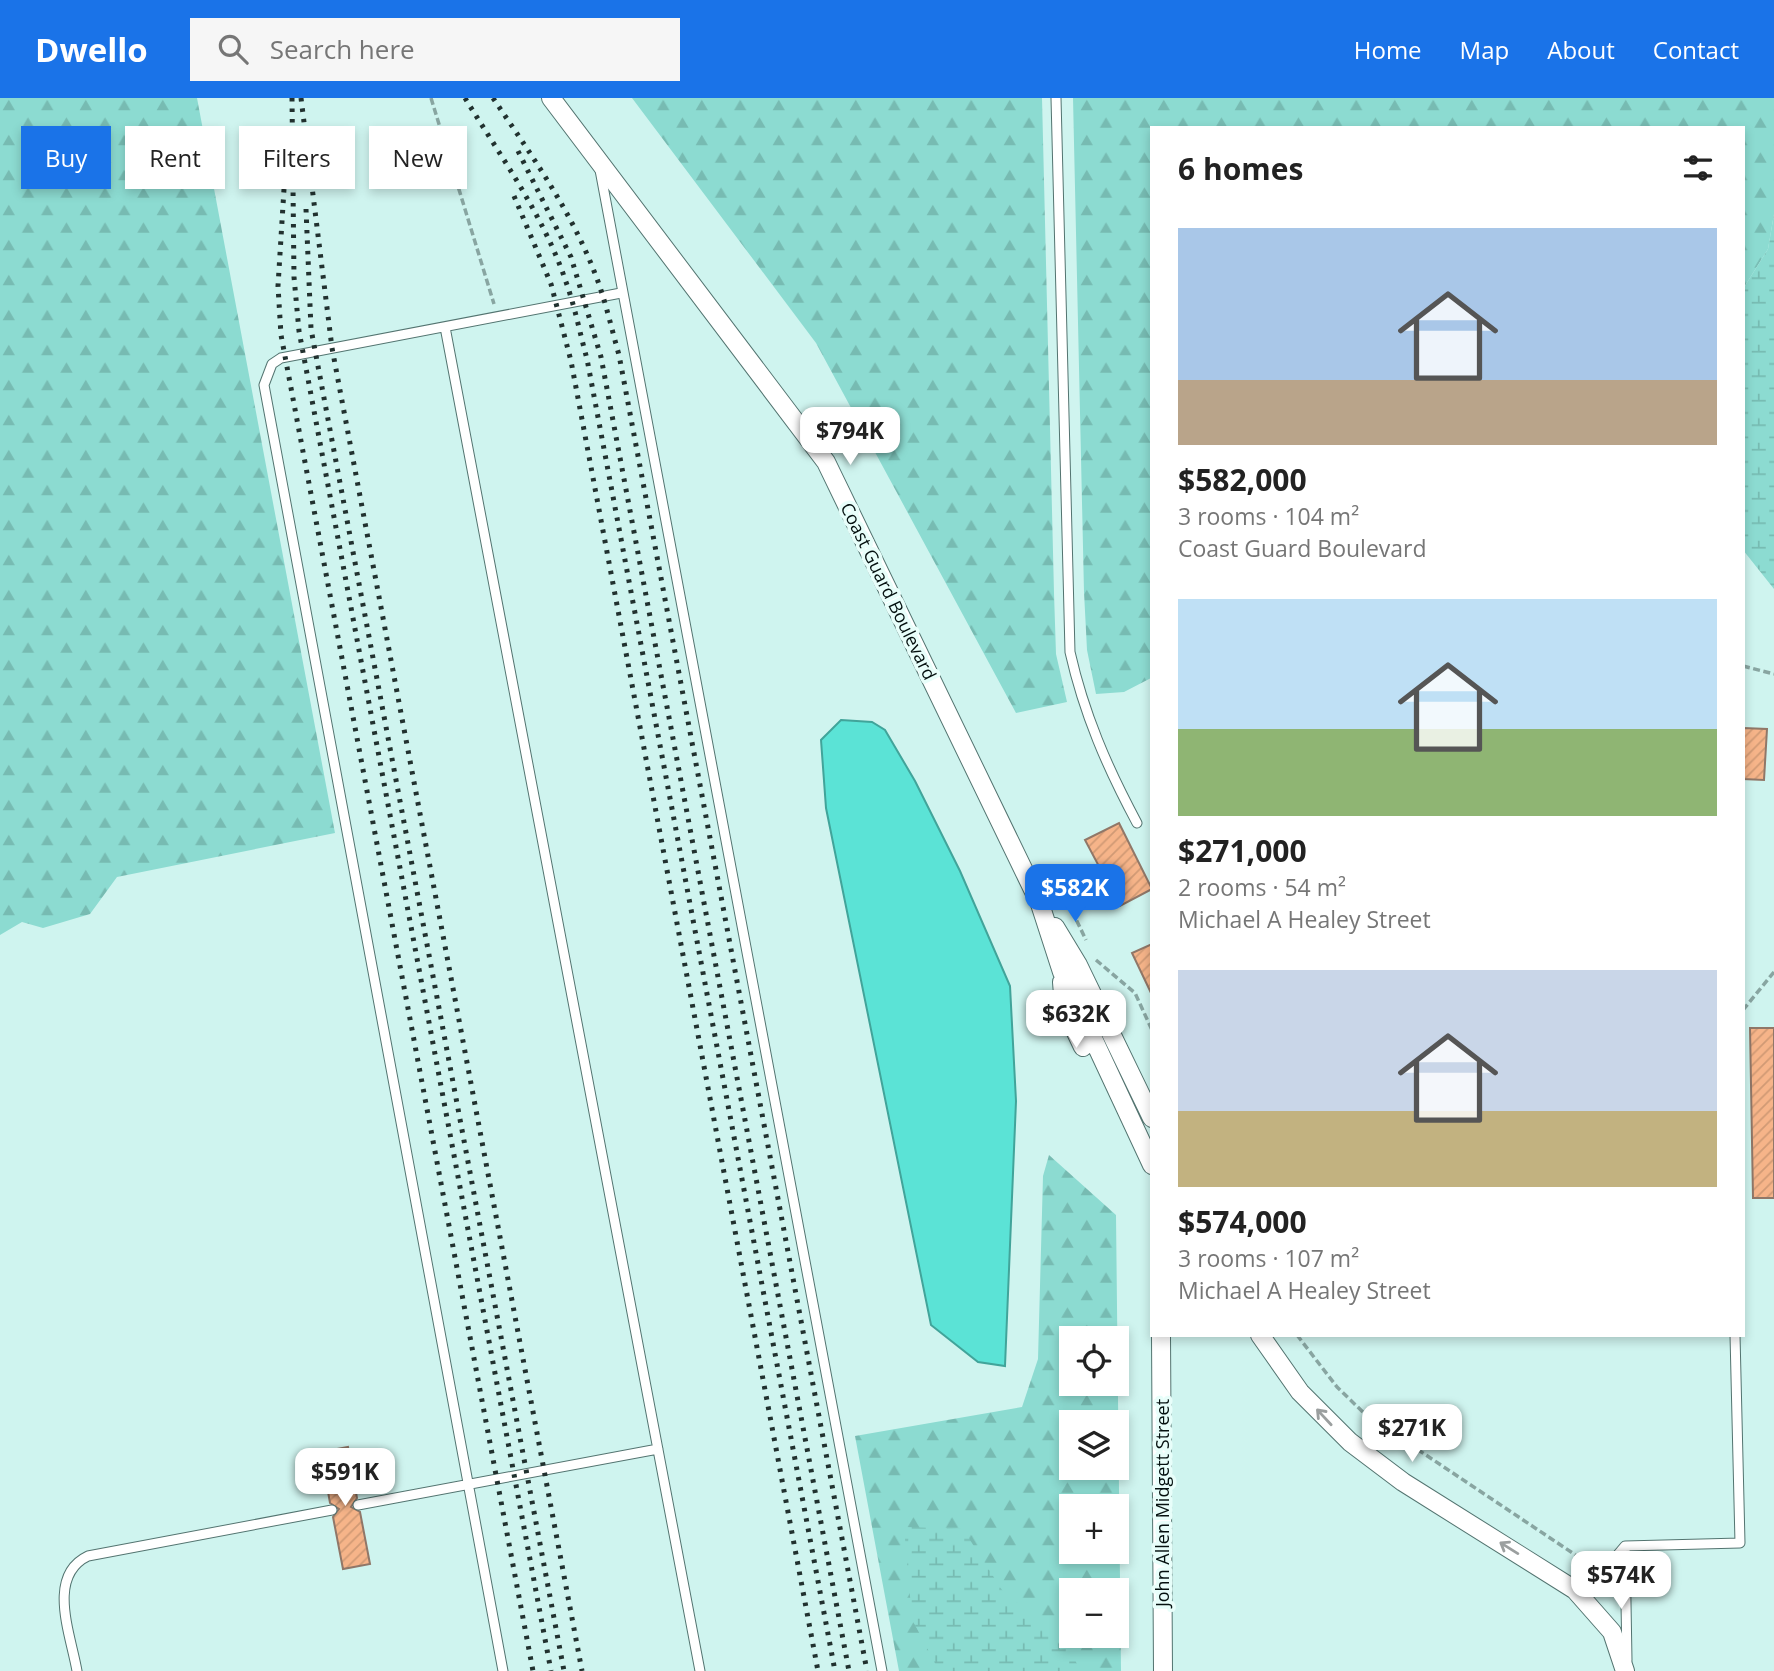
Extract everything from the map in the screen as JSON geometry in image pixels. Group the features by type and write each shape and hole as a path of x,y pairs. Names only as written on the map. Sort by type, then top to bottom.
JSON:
{"street":[{"name":"Coast Guard Boulevard","path":"551,98 826,462 1040,904 1078,965"},
{"path":"1078,965 1126,1111 1150,1161"},
{"path":"1078,965 1150,1114"},
{"name":"John Allen Midgett Street","path":"1161,1337 1163,1671"},
{"path":"1261,1337 1300,1392 1350,1442 1403,1482 1567,1585 1591,1605 1612,1632 1626,1671"}],"lane":[{"path":"1056,98 1070,652 1080,698 1096,742 1137,823"},
{"path":"598,159 621,293 721,803 882,1671"},
{"path":"503,1671 264,385 272,364 281,358 621,293"},
{"path":"445,327 700,1671"},
{"path":"1567,1585 1600,1570 1625,1546 1740,1543 1735,1337"},
{"path":"358,1505 658,1449"},
{"path":"77,1671 64,1586 68,1571 76,1562 88,1556 332,1510"},
{"path":"1625,1546 1626,1671"}],"path":[{"path":"431,98 497,317"},
{"path":"1745,667 1774,674"},
{"path":"1095,877 1103,873"},
{"path":"1063,892 1090,948"},
{"path":"1078,965 1135,993 1150,1026"},
{"path":"1745,1008 1774,972"},
{"path":"1299,1337 1337,1387 1366,1415 1600,1570"}],"green space":[{"path":"0,98 197,98 202,126 125,126 125,189 214,189 335,833 117,877 90,914 43,928 22,922 0,935"},
{"path":"632,98 1042,98 1056,654 1067,702 1016,713 816,343"},
{"path":"1073,98 1774,98 1774,214 1768,249 1745,286 1745,126 1150,126 1150,679 1124,692 1096,694 1087,650"},
{"path":"1774,214 1774,589 1745,553 1745,286 1768,249"},
{"path":"1049,1155 1116,1215 1117,1326 1059,1326 1059,1396 1118,1396 1118,1410 1059,1410 1059,1480 1119,1480 1119,1494 1059,1494 1059,1564 1120,1564 1120,1578 1059,1578 1059,1648 1121,1648 1121,1671 899,1671 855,1436 1022,1407 1038,1359 1043,1176"},
{"path":"904,1527 963,1529 1002,1590 1059,1638 1059,1648 1066,1648 1082,1671 939,1671 912,1619"}],"water":[{"path":"841,720 872,722 885,730 915,781 960,871 1010,986 1016,1101 1005,1366 978,1362 931,1325 826,808 821,740"}],"building":[{"path":"1745,728 1767,729 1764,780 1745,779"},
{"path":"1119,823 1150,885 1150,890 1120,906 1085,840"},
{"path":"1150,945 1150,991 1132,953"},
{"path":"1750,1028 1774,1028 1774,1198 1753,1198"},
{"path":"348,1447 357,1498 351,1507 360,1512 370,1564 343,1569 333,1517 339,1509 330,1503 321,1452"}],"railway":[{"path":"292,98 294,277 299,331 551,1671"},
{"path":"301,98 332,348 582,1671"},
{"path":"465,98 521,187 546,234 569,291 587,359 835,1671"},
{"path":"493,98 548,182 584,248 605,302 619,355 867,1671"},
{"path":"518,151 571,257 601,357 849,1671"},
{"path":"284,189 278,286 281,335 533,1671"},
{"path":"514,196 551,284 571,361 818,1671"},
{"path":"306,209 311,329 564,1671"}]}
